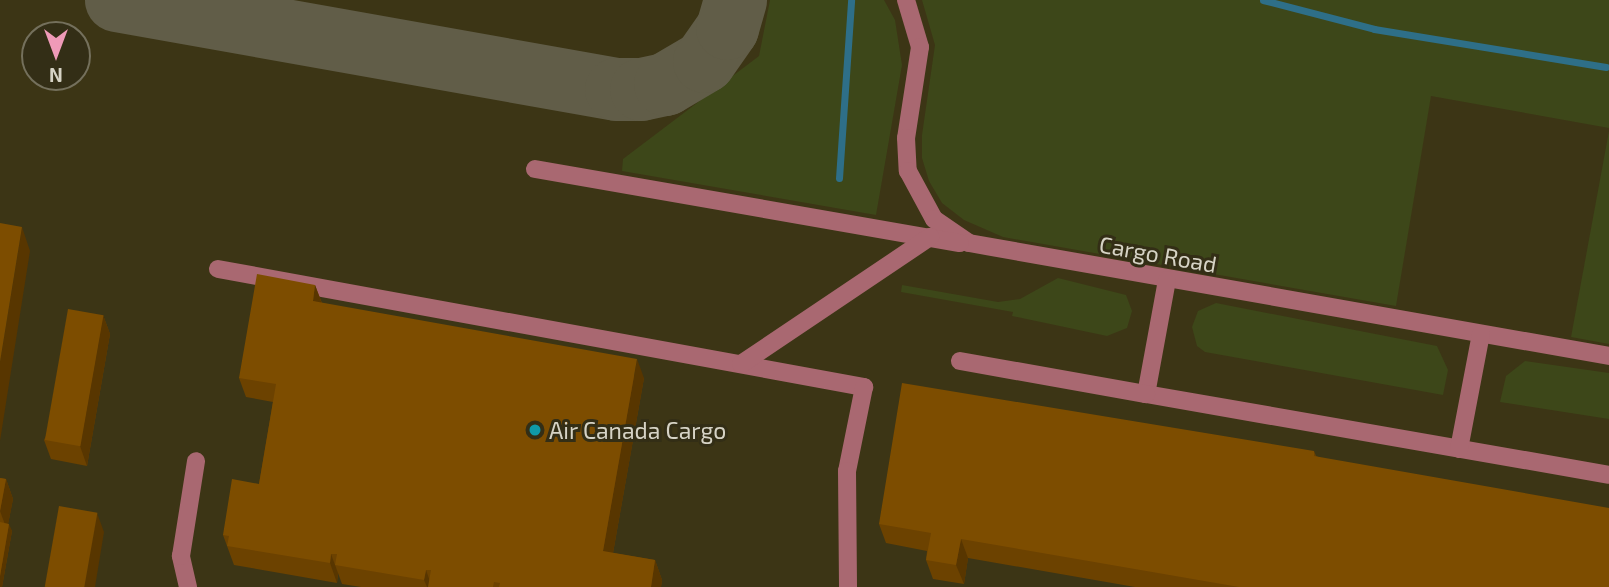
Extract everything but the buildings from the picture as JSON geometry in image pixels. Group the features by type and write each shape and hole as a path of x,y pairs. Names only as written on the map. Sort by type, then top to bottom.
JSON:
{"lane":[{"name":"Cargo Road","path":"906,0 920,47 905,150 912,184 943,227 984,247 1609,356"},
{"path":"535,169 984,247"},
{"path":"741,364 930,237"},
{"path":"218,269 864,387 847,471 848,587"},
{"path":"1146,394 1167,280"},
{"path":"1459,449 1481,334"},
{"path":"960,361 1609,475"},
{"path":"188,587 181,556 196,461"}],"shaded area":[{"path":"0,0 1609,0 1609,587 0,587"}],"green space":[{"path":"770,0 884,0 895,20 902,65 876,215 622,171 623,159 759,56"},
{"path":"922,0 1609,0 1609,128 1431,96 1396,306 1003,237 964,220 942,203 929,181 922,158 922,135 935,45"},
{"path":"1609,131 1609,344 1571,337"},
{"path":"1058,278 1126,295 1132,311 1127,328 1107,336 1012,316 1013,312 901,292 902,285 998,302 1020,299"},
{"path":"1216,303 1437,346 1448,370 1443,395 1205,352 1197,346 1192,327 1198,311"},
{"path":"1525,361 1609,373 1609,419 1500,402 1506,376"}],"waterway":[{"path":"839,178 851,0"},
{"path":"1263,0 1374,29 1606,67"}],"taxiway":[{"path":"116,0 616,89 641,89 665,84 704,61 727,28 735,0"}],"place":[{"name":"Air Canada Cargo","path":"535,430"}]}
